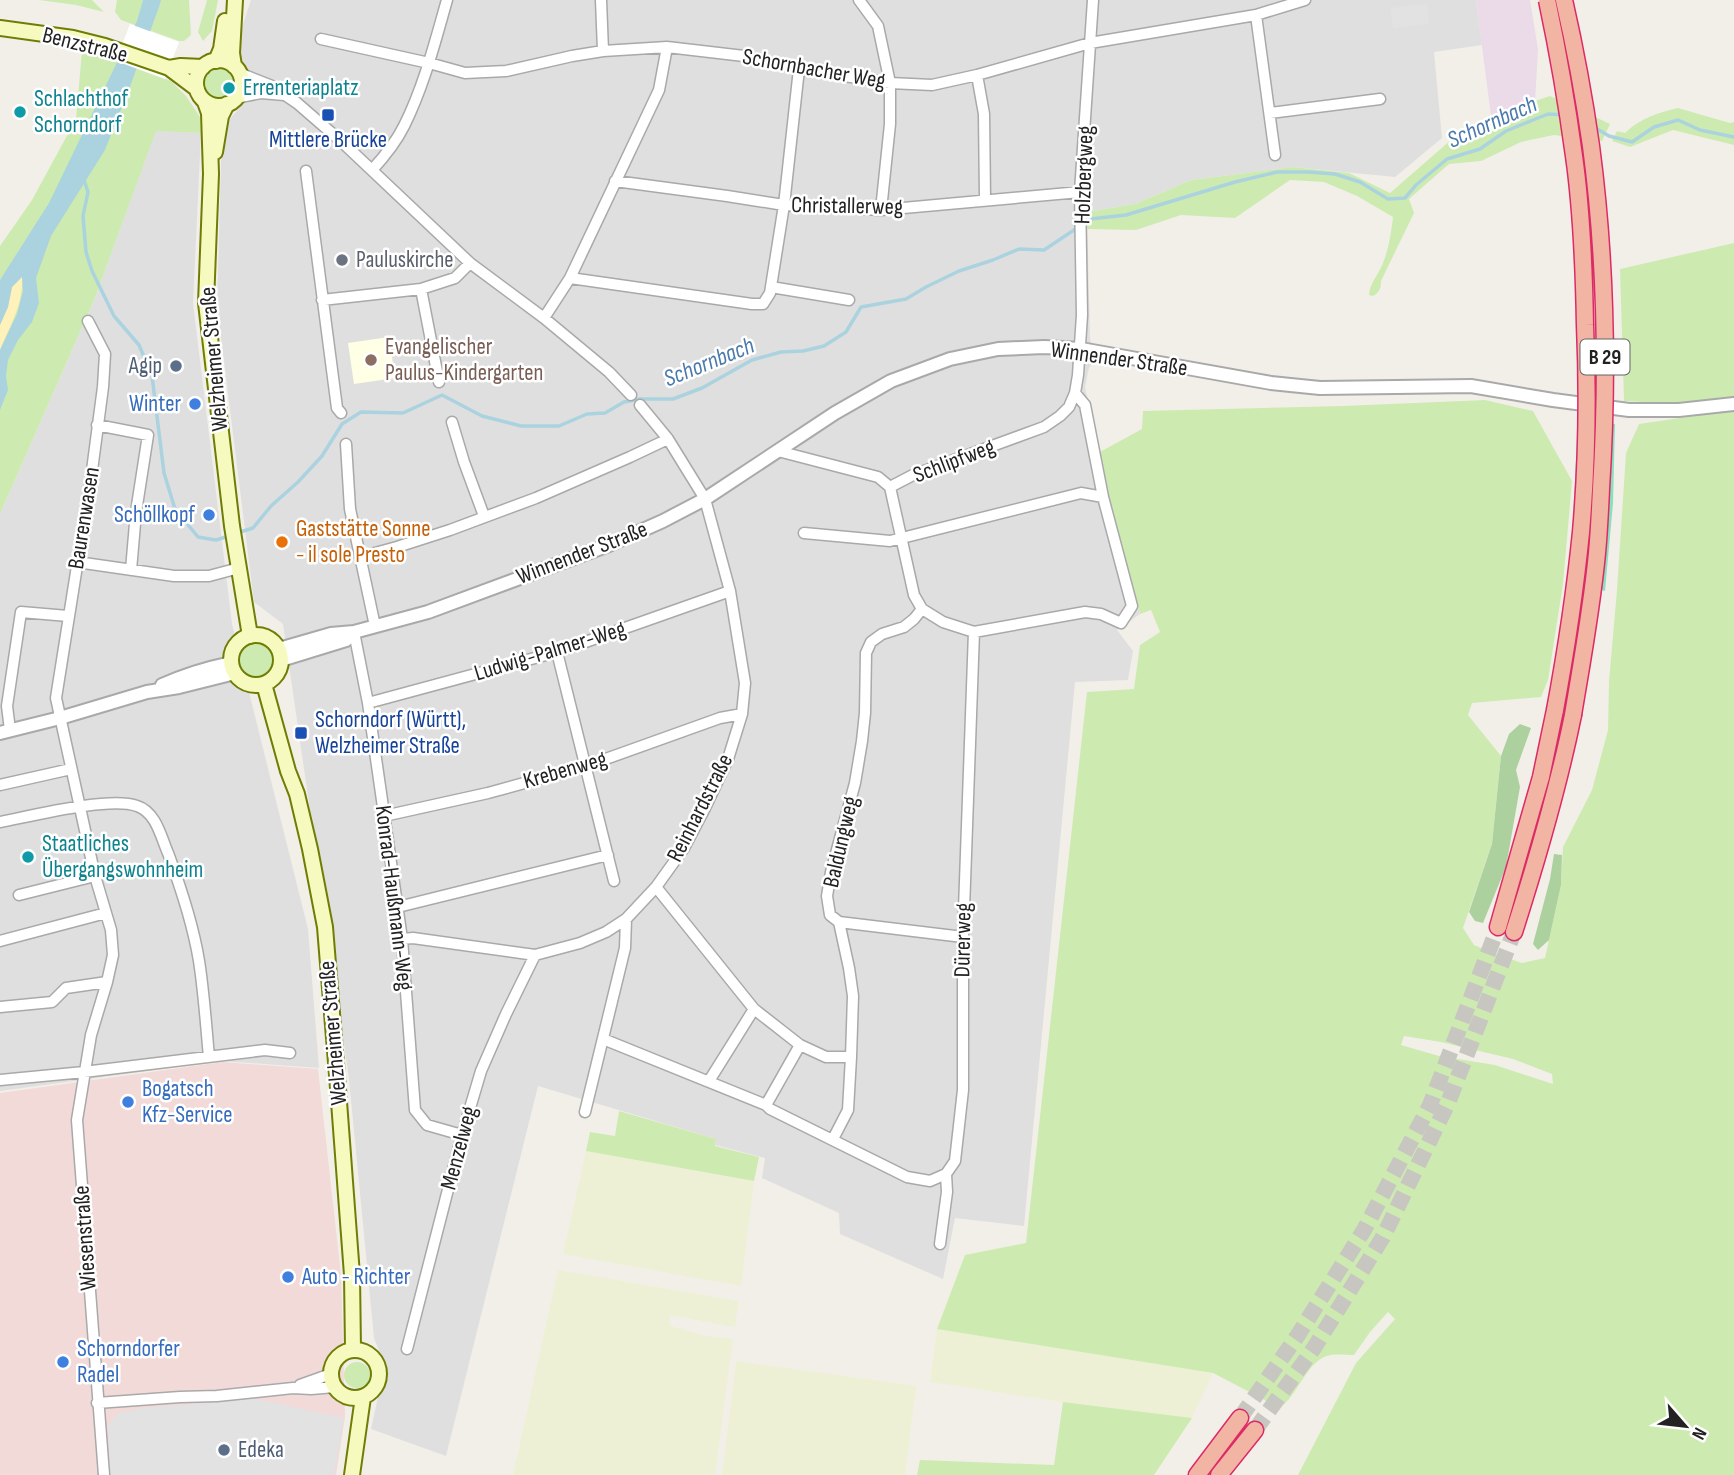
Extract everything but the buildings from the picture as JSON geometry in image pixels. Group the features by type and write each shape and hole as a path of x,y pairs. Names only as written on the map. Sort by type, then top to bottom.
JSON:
{"highway":[{"name":"B 29","path":"1546,0 1558,52 1575,158 1583,250 1587,432 1581,531 1569,633 1541,777 1506,930 1543,840 1573,715 1597,552 1605,432 1601,244 1591,146 1564,0"},
{"path":"1197,1475 1240,1418"},
{"path":"1219,1475 1255,1430"}],"main road":[{"path":"234,0 232,52 241,87 232,101 216,106 205,102 199,95 197,76 221,48 226,19 234,0"},
{"name":"Benzstraße","path":"0,28 73,38 104,46 169,68 197,89"},
{"path":"209,64 225,62 236,70"},
{"name":"Benzstraße","path":"169,68 209,64"},
{"name":"Welzheimer Straße","path":"211,174 221,116 232,101"},
{"name":"Welzheimer Straße","path":"205,102 209,113 211,174 206,303 232,526 255,636"},
{"name":"Welzheimer Straße","path":"235,544 255,636"},
{"path":"255,636 268,638 280,654 280,666 269,681 256,685 247,684 240,679 233,668 234,649 243,639 255,636"},
{"name":"Welzheimer Straße","path":"269,681 288,771 297,794 310,849 325,927 352,1275 351,1313 357,1351"},
{"path":"357,1351 369,1354 374,1359 379,1374 375,1388 357,1398 344,1396 333,1380 335,1361 340,1356 357,1351"},
{"path":"351,1475 357,1398"}],"street":[{"path":"372,170 388,152 404,126 429,63 447,0"},
{"path":"601,0 603,51"},
{"path":"859,0 878,26 890,83 891,124 881,210"},
{"name":"Holzbergweg","path":"1081,349 1080,192 1093,0"},
{"name":"Schornbacher Weg","path":"321,39 465,73 506,71 603,51 667,47 744,57 799,69 890,83 932,85 978,75 1090,43 1256,15 1305,0"},
{"path":"1256,15 1275,155"},
{"path":"544,318 570,278 659,90 667,47"},
{"path":"570,278 763,304 770,293 784,205 799,69"},
{"path":"236,70 272,86 297,103 470,263 544,318 609,372 631,395"},
{"path":"978,75 984,114 985,199"},
{"path":"232,101 261,93 284,95"},
{"path":"1270,113 1380,99"},
{"path":"306,171 337,408 341,413"},
{"name":"Christallerweg","path":"615,181 784,205 881,210 1080,192"},
{"path":"322,300 421,289 455,278 470,263"},
{"path":"771,287 849,300"},
{"path":"421,289 439,382"},
{"name":"Baurenwasen","path":"60,718 56,698 103,387 104,354 88,321"},
{"name":"Winnender Straße","path":"280,654 346,640 354,632 428,612 609,545 705,499 835,413 891,381 950,359 998,349 1081,349 1271,383 1320,388 1471,386 1629,410 1679,410 1734,404"},
{"name":"Schlipfweg","path":"778,451 878,477 890,487 913,475 1044,427 1060,416 1069,407 1075,393 1081,349"},
{"path":"890,487 914,595 922,609 943,622 974,632 1085,612 1101,614 1121,623 1132,606 1103,497 1085,405 1075,393"},
{"name":"Reinhardstraße","path":"402,939 413,938 534,955 580,943 606,932 626,919 656,887 684,848 728,759 742,714 745,683 730,591 705,499 668,439 640,405"},
{"path":"452,422 484,516"},
{"path":"97,425 148,435 136,512 131,570"},
{"path":"360,557 450,530 536,498 668,439"},
{"path":"345,444 350,509 375,626"},
{"path":"804,533 890,541 1081,493 1103,497"},
{"path":"77,562 174,576 209,576 239,569"},
{"name":"Ludwig-Palmer-Weg","path":"368,703 556,652 730,591"},
{"name":"Baldungweg","path":"833,1139 848,1110 853,996 839,922 830,915 827,896 855,783 862,741 866,653 871,642 882,634 904,627 922,609"},
{"path":"68,616 21,612 5,731 147,692 177,678 214,666 233,668"},
{"name":"Konrad-Haußmann-Weg","path":"354,632 368,703 398,907 415,1110 427,1125 462,1135"},
{"name":"Dürerweg","path":"940,1244 947,1192 946,1174 955,1161 963,1090 962,937 974,632"},
{"path":"556,652 614,881"},
{"name":"Krebenweg","path":"384,816 488,793 586,766 720,718 742,714"},
{"name":"Wiesenstraße","path":"60,718 95,876 111,930 113,955 91,1035 77,1121 104,1475"},
{"path":"0,785 71,769"},
{"path":"0,822 80,807 121,803 139,806 155,820 178,881 199,960 209,1057"},
{"path":"398,907 608,855"},
{"path":"19,895 95,876"},
{"path":"656,887 754,1009 800,1045 826,1057 851,1057"},
{"path":"0,941 106,913"},
{"path":"585,1112 625,948 626,919"},
{"path":"839,922 962,937"},
{"name":"Menzelweg","path":"407,1349 481,1071 534,955"},
{"path":"0,1007 52,1002 66,988 107,982"},
{"path":"709,1081 754,1009"},
{"path":"603,1039 766,1105 908,1177 930,1181 946,1174"},
{"path":"766,1105 800,1045"},
{"path":"0,1080 265,1050 289,1053"},
{"path":"97,1403 293,1388 333,1380"}],"shaded area":[{"path":"251,0 1476,0 1482,45 1434,52 1442,138 1395,177 1293,167 1191,180 1135,204 1087,212 1090,338 1094,361 1089,368 1085,387 1106,491 1140,614 1117,630 1133,651 1128,680 1075,682 1024,1226 955,1218 943,1279 840,1234 839,1213 762,1178 765,1158 715,1145 716,1139 538,1086 446,1456 371,1429 385,1366 374,1338 349,1079 283,624 254,602 217,305 222,128 242,105 249,71 235,49"},
{"path":"1476,0 1530,0 1538,49 1535,102 1491,116"},
{"path":"1427,4 1429,24 1393,28 1391,8"},
{"path":"156,130 201,133 193,303 232,624 308,929 319,1068 222,1061 0,1091 0,514 95,298"},
{"name":"Evangelischer Paulus-Kindergarten","path":"389,337 395,378 354,384 348,343"},
{"path":"223,1062 318,1069 341,1275 345,1417 336,1475 0,1475 0,1093"},
{"path":"586,1151 754,1181 741,1286 563,1254"},
{"path":"558,1270 739,1301 735,1327 669,1315 670,1326 706,1336 733,1339 715,1475 513,1475"},
{"path":"937,1329 1213,1373 1192,1418 930,1382"},
{"path":"736,1361 916,1386 905,1475 722,1475"},
{"name":"Edeka","path":"256,1399 344,1418 334,1475 110,1475 108,1425 119,1413 143,1408"}],"green space":[{"path":"39,0 92,0 104,12 76,5"},
{"path":"117,0 189,0 191,35 184,41 179,41 121,20 115,12"},
{"path":"207,0 218,0 212,31 203,41 198,32"},
{"path":"82,51 105,56 171,81 186,96 200,117 201,133 156,131 95,298 0,514 0,246 32,200 76,119"},
{"path":"219,67 231,72 236,84 231,96 219,101 207,96 202,84 207,72"},
{"path":"1550,96 1610,124 1602,141 1554,135 1521,142 1481,161 1449,164 1409,199 1414,213 1381,281 1380,290 1373,296 1369,295 1369,291 1385,257 1393,217 1357,196 1324,182 1290,180 1235,218 1181,215 1136,230 1087,229 1087,212 1135,204 1191,180 1293,167 1349,173 1390,193 1452,139 1491,116"},
{"path":"1678,108 1734,122 1734,145 1673,130 1630,147 1612,141 1617,131 1625,133 1650,117"},
{"path":"1734,243 1734,400 1661,403 1624,401 1620,269"},
{"path":"1485,400 1533,411 1572,481 1563,584 1548,680 1541,697 1472,703 1468,715 1501,756 1492,844 1463,928 1474,945 1522,963 1545,958 1561,885 1563,847 1592,790 1608,730 1609,681 1626,453 1639,424 1734,410 1734,1475 1298,1475 1356,1363 1395,1319 1388,1312 1354,1355 1323,1358 1309,1370 1292,1395 1278,1409 1213,1373 937,1329 965,1255 1026,1243 1087,692 1134,689 1140,645 1160,632 1151,610 1140,614 1098,453 1142,429 1143,411","holes":["1404,1036 1513,1059 1552,1074 1553,1084 1495,1065 1439,1056 1401,1045"]},
{"path":"1578,419 1615,424 1613,503 1605,591 1570,581"},
{"path":"256,642 269,647 274,660 269,673 256,678 243,673 238,660 243,647"},
{"path":"1520,724 1531,728 1516,770 1520,787 1506,867 1483,923 1475,921 1469,912 1492,844 1501,756 1509,734"},
{"path":"1554,854 1562,855 1561,885 1549,940 1538,950 1533,944"},
{"path":"619,1111 716,1139 715,1146 759,1157 754,1181 586,1151 590,1132 615,1136"},
{"path":"357,1362 366,1366 370,1375 366,1384 357,1388 348,1384 344,1375 348,1366"},
{"path":"1063,1402 1192,1418 1154,1475 917,1475 920,1460 1054,1465"}],"sand":[{"path":"22,276 19,305 0,350 0,325 8,307 12,287"}],"water":[{"path":"143,0 161,0 105,150 51,236 36,278 39,303 32,322 18,340 8,360 8,390 0,410 0,350 17,314 23,291 22,277 12,287 8,307 0,325 0,280 49,203 137,21"}],"pier":[{"path":"130,24 179,42 165,79 116,61"}],"waterway":[{"name":"Schornbach","path":"1084,224 1090,219 1126,215 1277,172 1335,174 1360,182 1388,199 1405,198 1447,159 1480,149 1506,131 1548,114 1565,115"},
{"name":"Schornbach","path":"1594,127 1609,136 1632,142 1654,127 1678,120 1700,130 1734,137"},
{"name":"Schornbach","path":"84,180 88,192 83,216 86,252 92,271 114,316 139,345 152,376 164,473 175,509 198,537 216,540 229,536"},
{"name":"Schornbach","path":"237,533 253,528 271,506 322,456 342,424 361,412 403,413 442,395 482,416 521,426 559,426 587,414 605,413 624,402 673,399 702,388 752,360 781,352 824,346 846,332 861,307 906,299 959,271 1019,249 1044,250 1077,228"}],"tunnel":[{"path":"1240,1418 1298,1335 1364,1230 1430,1105 1498,927"},
{"path":"1255,1430 1314,1348 1383,1237 1448,1103 1514,932"}],"place":[{"name":"Errenteriaplatz","path":"229,88"},
{"name":"Schlachthof Schorndorf","path":"20,112"},
{"name":"Mittlere Brücke","path":"328,115"},
{"name":"Pauluskirche","path":"342,260"},
{"name":"Evangelischer Paulus-Kindergarten","path":"371,360"},
{"name":"Agip","path":"176,366"},
{"name":"Winter","path":"195,404"},
{"name":"Schöllkopf","path":"209,515"},
{"name":"Gaststätte Sonne - il sole Presto","path":"282,542"},
{"name":"Schorndorf (Württ), Welzheimer Straße","path":"301,733"},
{"name":"Staatliches Übergangswohnheim","path":"28,857"},
{"name":"Bogatsch Kfz-Service","path":"128,1102"},
{"name":"Auto - Richter","path":"288,1277"},
{"name":"Schorndorfer Radel","path":"63,1362"},
{"name":"Edeka","path":"224,1450"}]}
